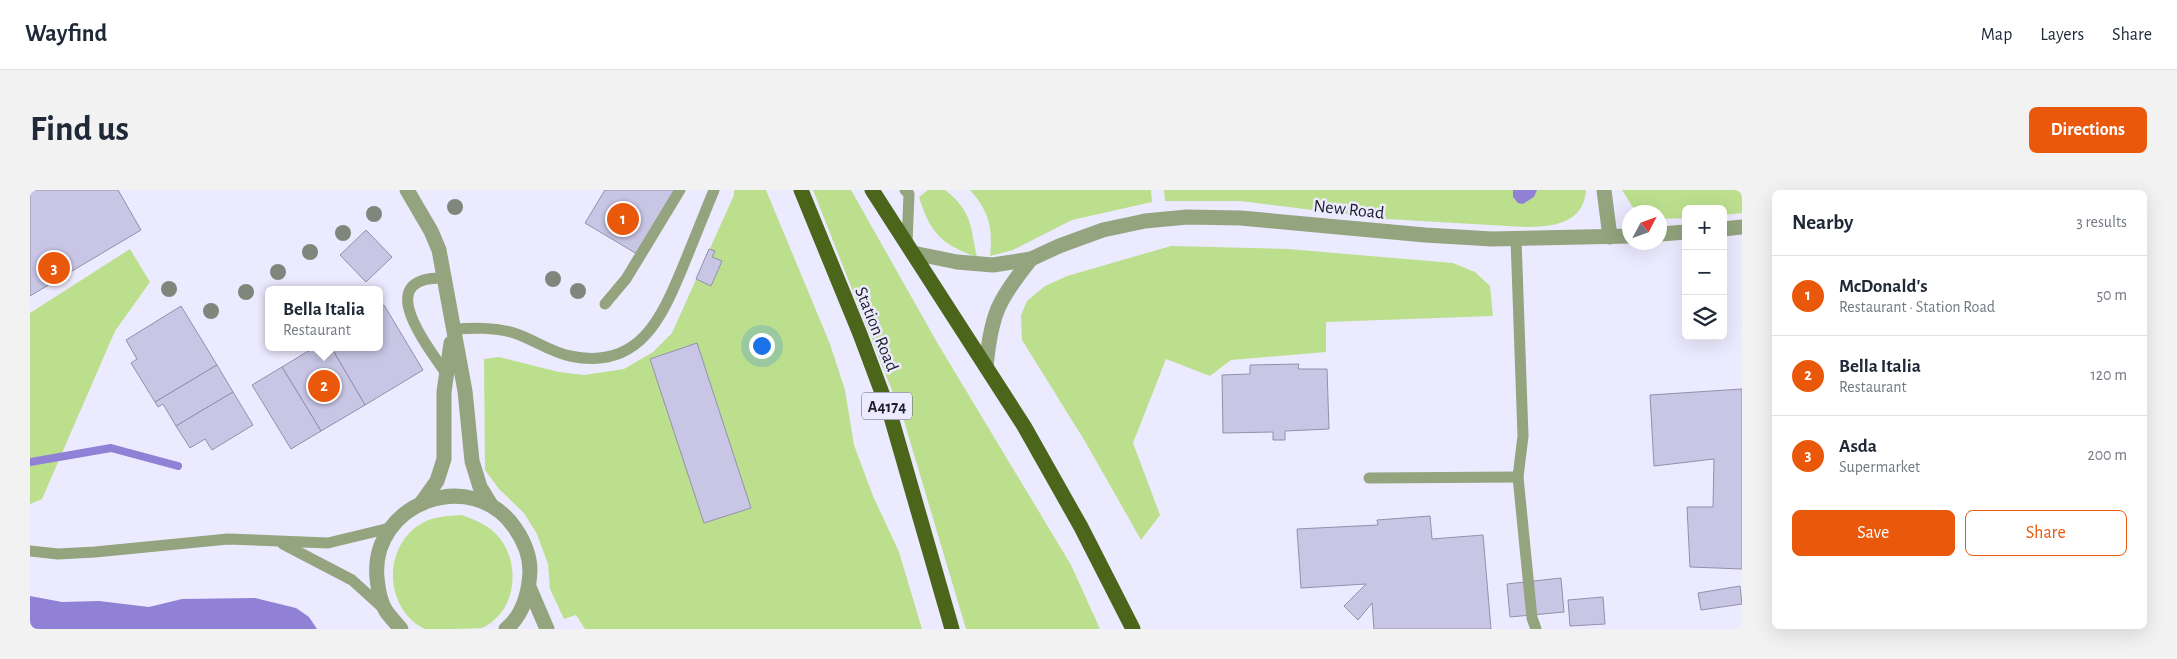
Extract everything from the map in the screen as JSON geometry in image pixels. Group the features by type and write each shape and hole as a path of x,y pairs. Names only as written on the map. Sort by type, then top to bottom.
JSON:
{"main road":[{"name":"Station Road","path":"801,190 870,359 890,417 952,629"},
{"path":"872,190 986,367 1069,505 1134,628"}],"street":[{"path":"407,190 436,241 446,278 453,329 465,391 472,462 480,487 491,505"},
{"path":"1604,190 1610,238"},
{"name":"New Road","path":"910,248 979,265 1030,259 1103,230 1145,221 1187,217 1241,218 1441,236 1516,240 1622,237"},
{"path":"1727,228 1742,227"},
{"path":"1667,233 1682,232"},
{"name":"New Road","path":"986,367 994,313 1013,281 1030,259"},
{"path":"422,502 436,480 444,459 444,392 453,329"},
{"path":"401,629 386,610 378,590 376,568 380,547 390,528 404,513 422,502 439,497 456,496 474,498 491,505 510,520 523,540 530,563 529,587 522,608 506,629"},
{"path":"529,587 548,629"}],"lane":[{"path":"605,304 626,280 680,190"},
{"path":"453,329 505,331 560,353 579,357 602,357 629,348 648,334 662,315 714,190"},
{"path":"906,190 908,194 910,248"},
{"path":"1516,240 1524,436 1518,477 1532,618 1536,629"},
{"path":"446,278 430,277 420,280 408,293 406,304 429,349 447,375"},
{"path":"1369,478 1518,477"},
{"path":"30,551 58,554 95,552 228,540 328,543 390,528"},
{"path":"280,542 352,580 386,610"}],"green space":[{"path":"734,190 766,190 830,344 845,390 854,445 873,496 899,552 922,629 585,629 576,615 564,619 550,589 548,564 537,534 524,513 499,489 485,470 484,359 499,357 559,372 584,375 624,369 653,352 672,333 734,195"},
{"path":"813,190 851,190 938,344 1071,565 1100,629 966,629 904,421"},
{"path":"928,190 945,190 961,205 969,220 977,257 946,242 933,228 919,197"},
{"path":"970,190 1151,190 1152,202 1072,220 1013,250 990,256 991,237 988,220 982,205"},
{"path":"1164,190 1586,190 1584,201 1573,217 1555,224 1525,227 1386,219 1240,201 1165,201"},
{"path":"1622,190 1742,190 1742,213 1727,215 1727,205 1682,205 1682,218 1667,219 1667,205 1631,205"},
{"path":"1171,246 1288,249 1453,263 1475,272 1490,286 1493,316 1326,322 1326,352 1231,360 1210,376 1166,359 1133,443 1160,515 1141,540 1086,443 1022,340 1021,315 1027,301 1045,286 1067,276"},
{"path":"130,249 150,282 115,331 42,499 30,504 30,313"},
{"path":"462,515 487,527 504,544 512,570 509,598 503,610 494,620 482,628 425,629 411,620 401,607 395,592 393,576 395,560 401,545 410,532 424,522 438,517"}],"shaded area":[{"path":"1513,190 1537,190 1534,197 1523,204 1518,203 1513,197"},
{"path":"30,596 62,602 99,601 149,607 182,599 255,598 296,608 309,617 317,629 30,629"}],"building":[{"path":"30,190 118,190 141,230 30,296"},
{"path":"605,190 675,190 637,254 585,223"},
{"path":"366,230 392,257 366,282 340,255"},
{"path":"709,249 715,251 712,257 722,261 711,286 696,279"},
{"path":"181,306 217,365 155,402 131,363 137,359 126,340"},
{"path":"383,306 423,370 365,405 333,351 383,351"},
{"path":"697,343 751,508 704,523 650,359"},
{"path":"308,351 333,351 365,405 321,431 282,367"},
{"path":"1299,364 1298,369 1327,369 1329,429 1285,431 1285,440 1273,440 1273,432 1223,433 1222,375 1250,374 1250,365"},
{"path":"217,365 233,392 176,426 163,404 158,407 155,402"},
{"path":"282,367 321,431 291,449 252,385"},
{"path":"1742,389 1742,569 1690,567 1687,507 1713,507 1714,459 1654,466 1650,395"},
{"path":"233,392 253,425 212,450 205,439 190,448 176,426"},
{"path":"1430,516 1432,539 1483,535 1491,629 1374,629 1372,603 1358,620 1344,606 1366,584 1301,588 1297,529 1378,525 1377,520"},
{"path":"1561,578 1564,612 1510,617 1507,584"},
{"path":"1740,586 1742,604 1701,610 1698,593"},
{"path":"1603,597 1605,624 1570,626 1568,600"}],"waterway":[{"path":"30,462 111,448 178,466"}],"place":[{"name":"McDonald's","path":"623,219"},
{"name":"Asda","path":"54,268"},
{"name":"Bella Italia","path":"324,386"}]}
